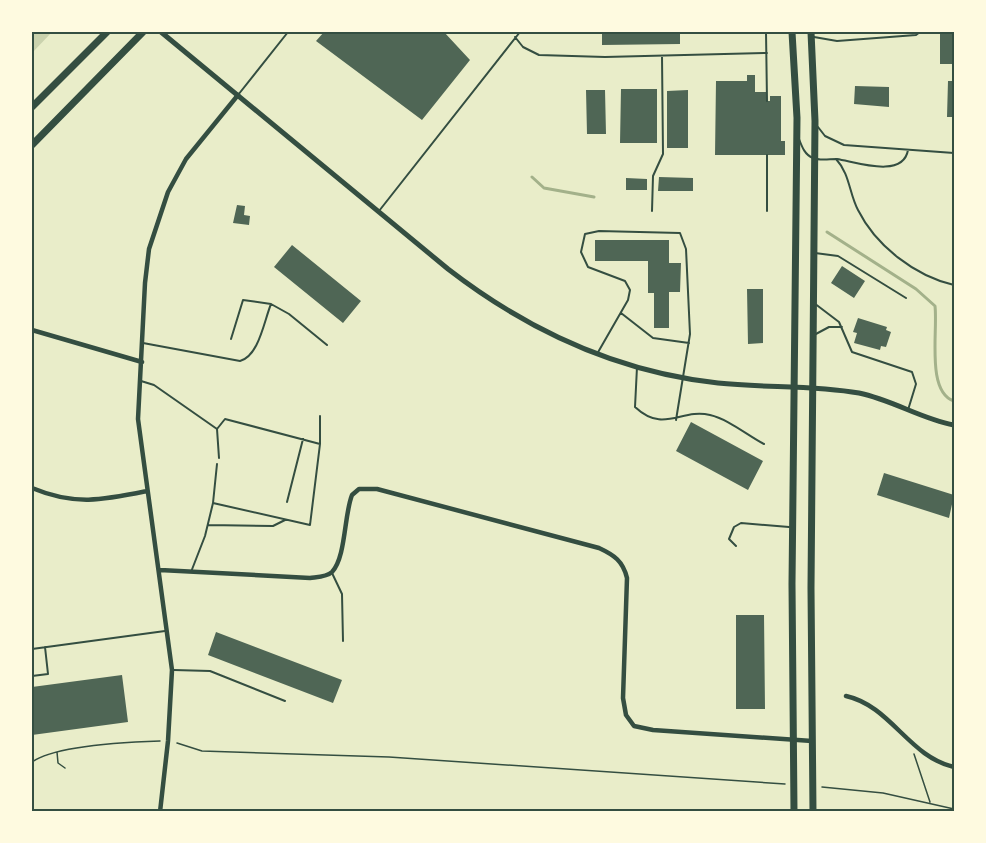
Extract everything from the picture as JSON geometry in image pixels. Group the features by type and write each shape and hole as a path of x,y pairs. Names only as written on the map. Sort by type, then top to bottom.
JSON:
{"main road":[{"path":"32,107 107,32"},
{"path":"32,145 143,32"},
{"path":"792,32 797,118 792,528 794,812"},
{"path":"811,34 815,121 813,812"}],"street":[{"path":"161,32 448,269 492,301 540,329 596,354 637,367 682,377 868,395 954,425"},
{"path":"160,812 168,741 172,670 138,419 149,249 164,200 186,159 238,95"},
{"path":"32,330 142,362"},
{"path":"32,489 54,497 82,502 147,491"},
{"path":"160,570 310,578 332,573 338,561 352,495 360,489 377,489 422,500 599,548 617,558 624,566 627,578 623,698 626,715 634,726 653,730 812,741"},
{"path":"846,696 874,707 917,748 934,760 954,767"}],"lane":[{"path":"238,95 288,32"},
{"path":"378,211 520,32"},
{"path":"766,32 767,101"},
{"path":"811,34 837,41 916,35 920,32"},
{"path":"515,37 524,47 539,55 662,56 767,53"},
{"path":"652,211 653,176 663,154 662,56"},
{"path":"797,118 800,143 806,153 815,159 836,159 875,166 896,165 903,162 908,150"},
{"path":"815,121 820,132 837,143 954,153"},
{"path":"767,155 767,211"},
{"path":"836,159 847,176 858,209 874,236 899,258 954,285 954,385"},
{"path":"596,354 628,300 629,286 624,281 588,267 581,252 585,234 599,231 678,231 684,237 686,249 689,343 676,420"},
{"path":"814,253 838,256 906,298"},
{"path":"231,339 243,300 271,304 289,314 327,345"},
{"path":"814,303 842,327 847,345 852,352 912,372 916,384 908,410"},
{"path":"142,343 240,361 250,356 271,304"},
{"path":"621,313 653,338 689,343"},
{"path":"814,335 829,327 842,327"},
{"path":"637,367 635,407 653,419 676,420 695,413 715,416 764,444"},
{"path":"140,380 154,385 217,429"},
{"path":"213,504 310,525 320,444 321,416"},
{"path":"219,459 217,429 225,419 320,444"},
{"path":"287,502 303,439"},
{"path":"191,572 208,525 213,504 217,464"},
{"path":"208,525 273,526 285,520"},
{"path":"736,546 729,539 734,527 741,523 792,528"},
{"path":"332,573 342,594 344,641"},
{"path":"32,649 168,631"},
{"path":"32,676 48,674 45,647"},
{"path":"172,670 210,671 285,701"}],"path":[{"path":"32,762 57,751 168,741 202,751 388,757 795,785"},
{"path":"917,748 913,758 930,802"},
{"path":"57,751 58,763 64,768"},
{"path":"818,787 883,793 954,809"}],"green space":[{"path":"32,32 52,32 32,53"}],"building":[{"path":"324,32 444,32 470,60 422,120 316,41"},
{"path":"602,32 680,32 680,44 602,45"},
{"path":"940,32 954,32 954,64 940,64"},
{"path":"747,75 755,75 755,92 766,92 766,101 770,101 770,96 781,96 781,141 785,141 785,155 715,155 716,81 747,81"},
{"path":"948,81 954,81 954,117 947,117"},
{"path":"855,86 889,87 889,107 854,104"},
{"path":"621,89 657,89 657,143 620,143"},
{"path":"586,90 605,90 606,134 587,134"},
{"path":"688,90 688,148 667,148 667,91"},
{"path":"659,177 693,178 693,191 658,191"},
{"path":"626,178 647,179 647,190 626,190"},
{"path":"237,205 245,206 244,215 250,216 249,225 233,223"},
{"path":"595,240 669,240 669,263 681,263 680,292 669,292 669,328 654,328 654,293 648,293 648,261 595,261"},
{"path":"292,245 361,301 343,323 274,267"},
{"path":"842,266 865,281 854,298 831,283"},
{"path":"747,289 763,289 763,343 748,344"},
{"path":"858,318 887,327 886,330 891,332 886,347 881,346 880,350 854,343 857,333 853,332"},
{"path":"691,422 763,461 748,490 676,451"},
{"path":"884,473 954,495 949,518 877,495"},
{"path":"736,615 764,615 765,709 736,709"},
{"path":"216,632 342,680 333,703 208,655"},
{"path":"122,675 128,722 32,735 32,687"}],"waterway":[{"path":"532,177 544,188 594,197"},
{"path":"827,232 916,289 935,306 936,374 945,395 954,401"}]}
